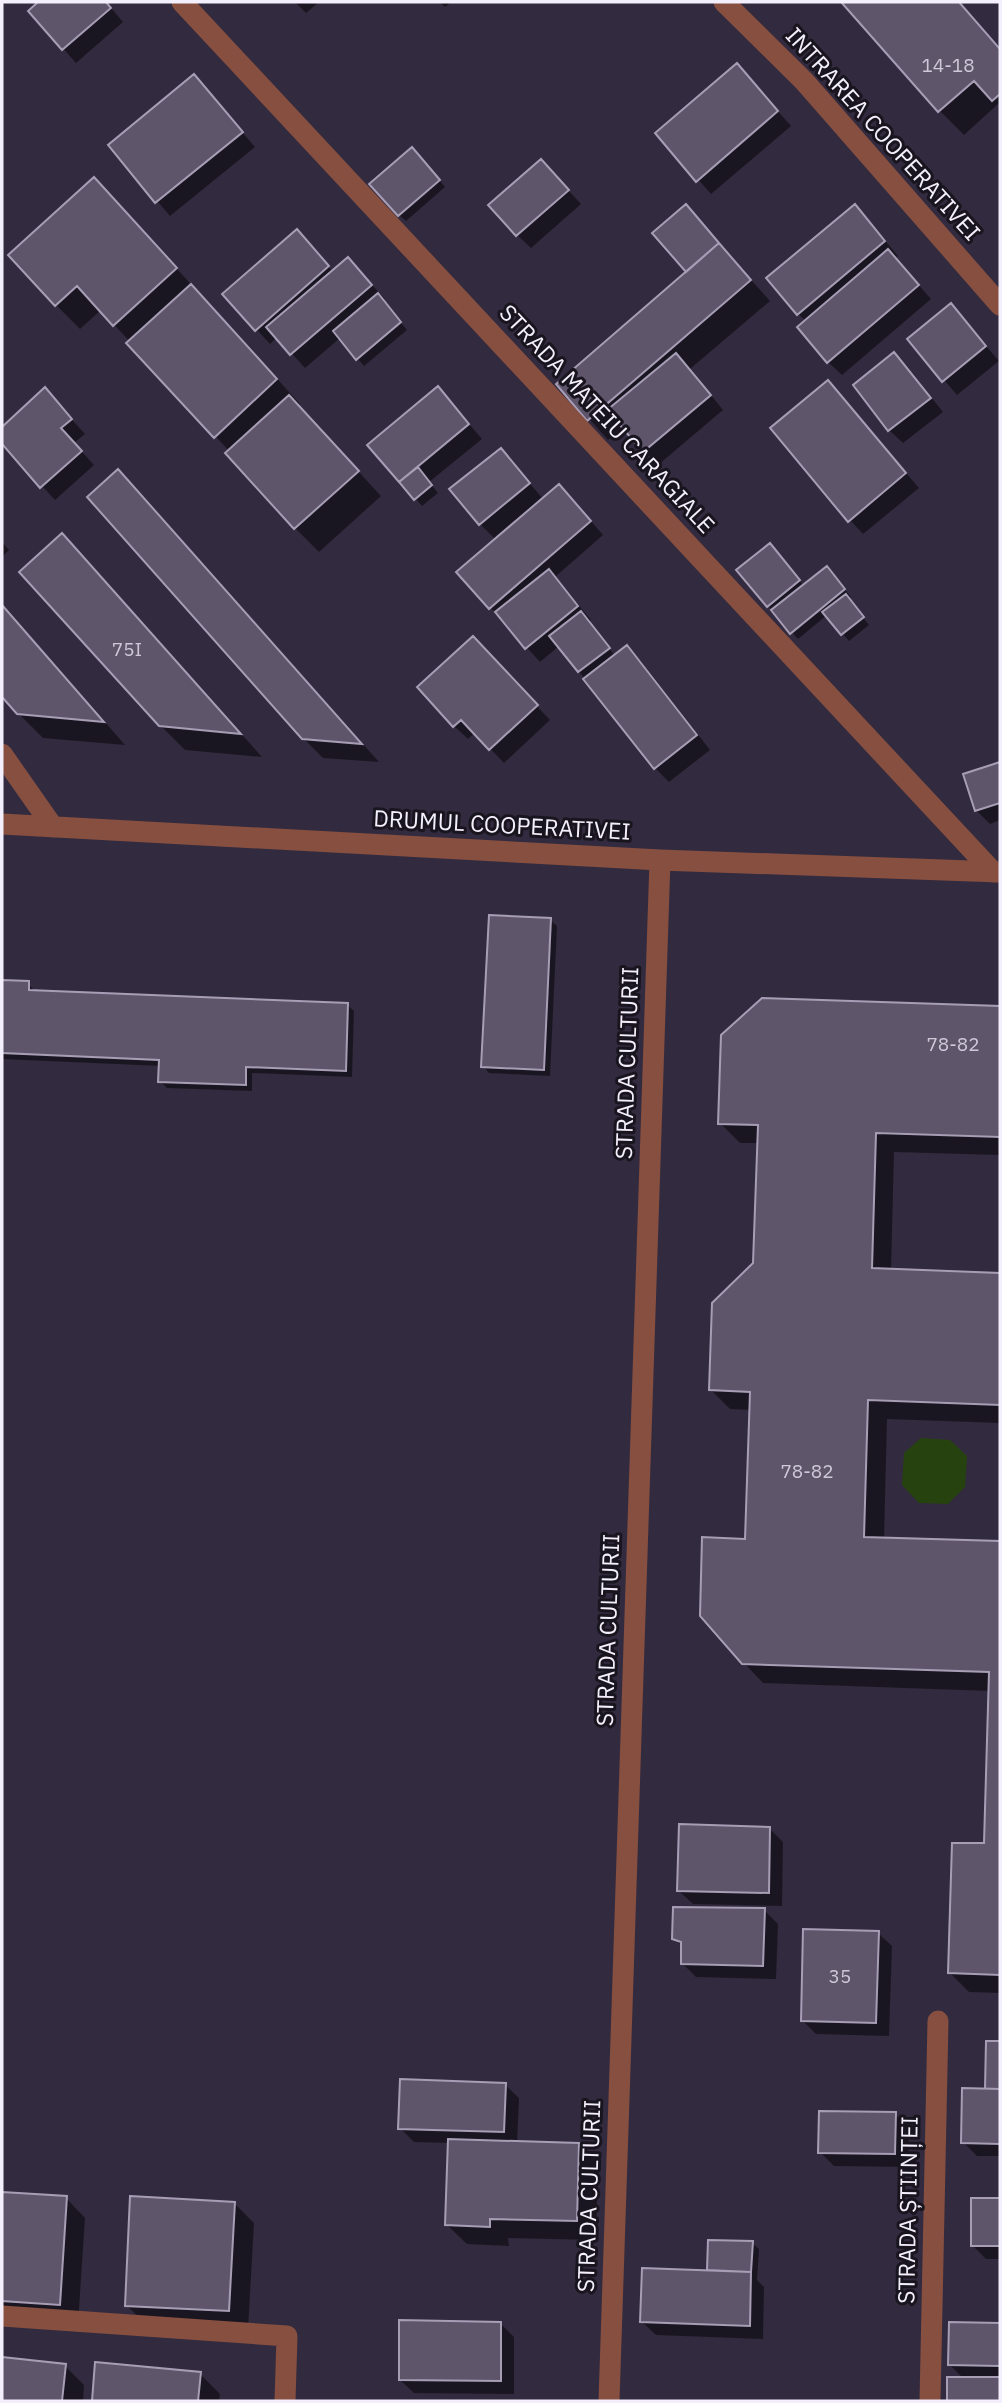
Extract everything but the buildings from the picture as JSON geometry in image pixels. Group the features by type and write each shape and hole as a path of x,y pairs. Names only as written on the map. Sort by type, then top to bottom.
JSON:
{"street":[{"name":"STRADA MATEIU CARAGIALE","path":"182,2 997,872"},
{"name":"INTRAREA COOPERATIVEI","path":"724,2 804,81 1000,305"},
{"path":"2,754 53,827"},
{"name":"DRUMUL COOPERATIVEI","path":"2,824 660,860 997,872"},
{"name":"STRADA CULTURII","path":"609,2401 660,860"},
{"name":"STRADA ȘTIINȚEI","path":"930,2401 938,2021"},
{"path":"2,2316 287,2336 285,2401"}],"green space":[{"path":"921,1438 950,1440 967,1456 965,1487 948,1504 919,1503 902,1485 904,1453"}]}
